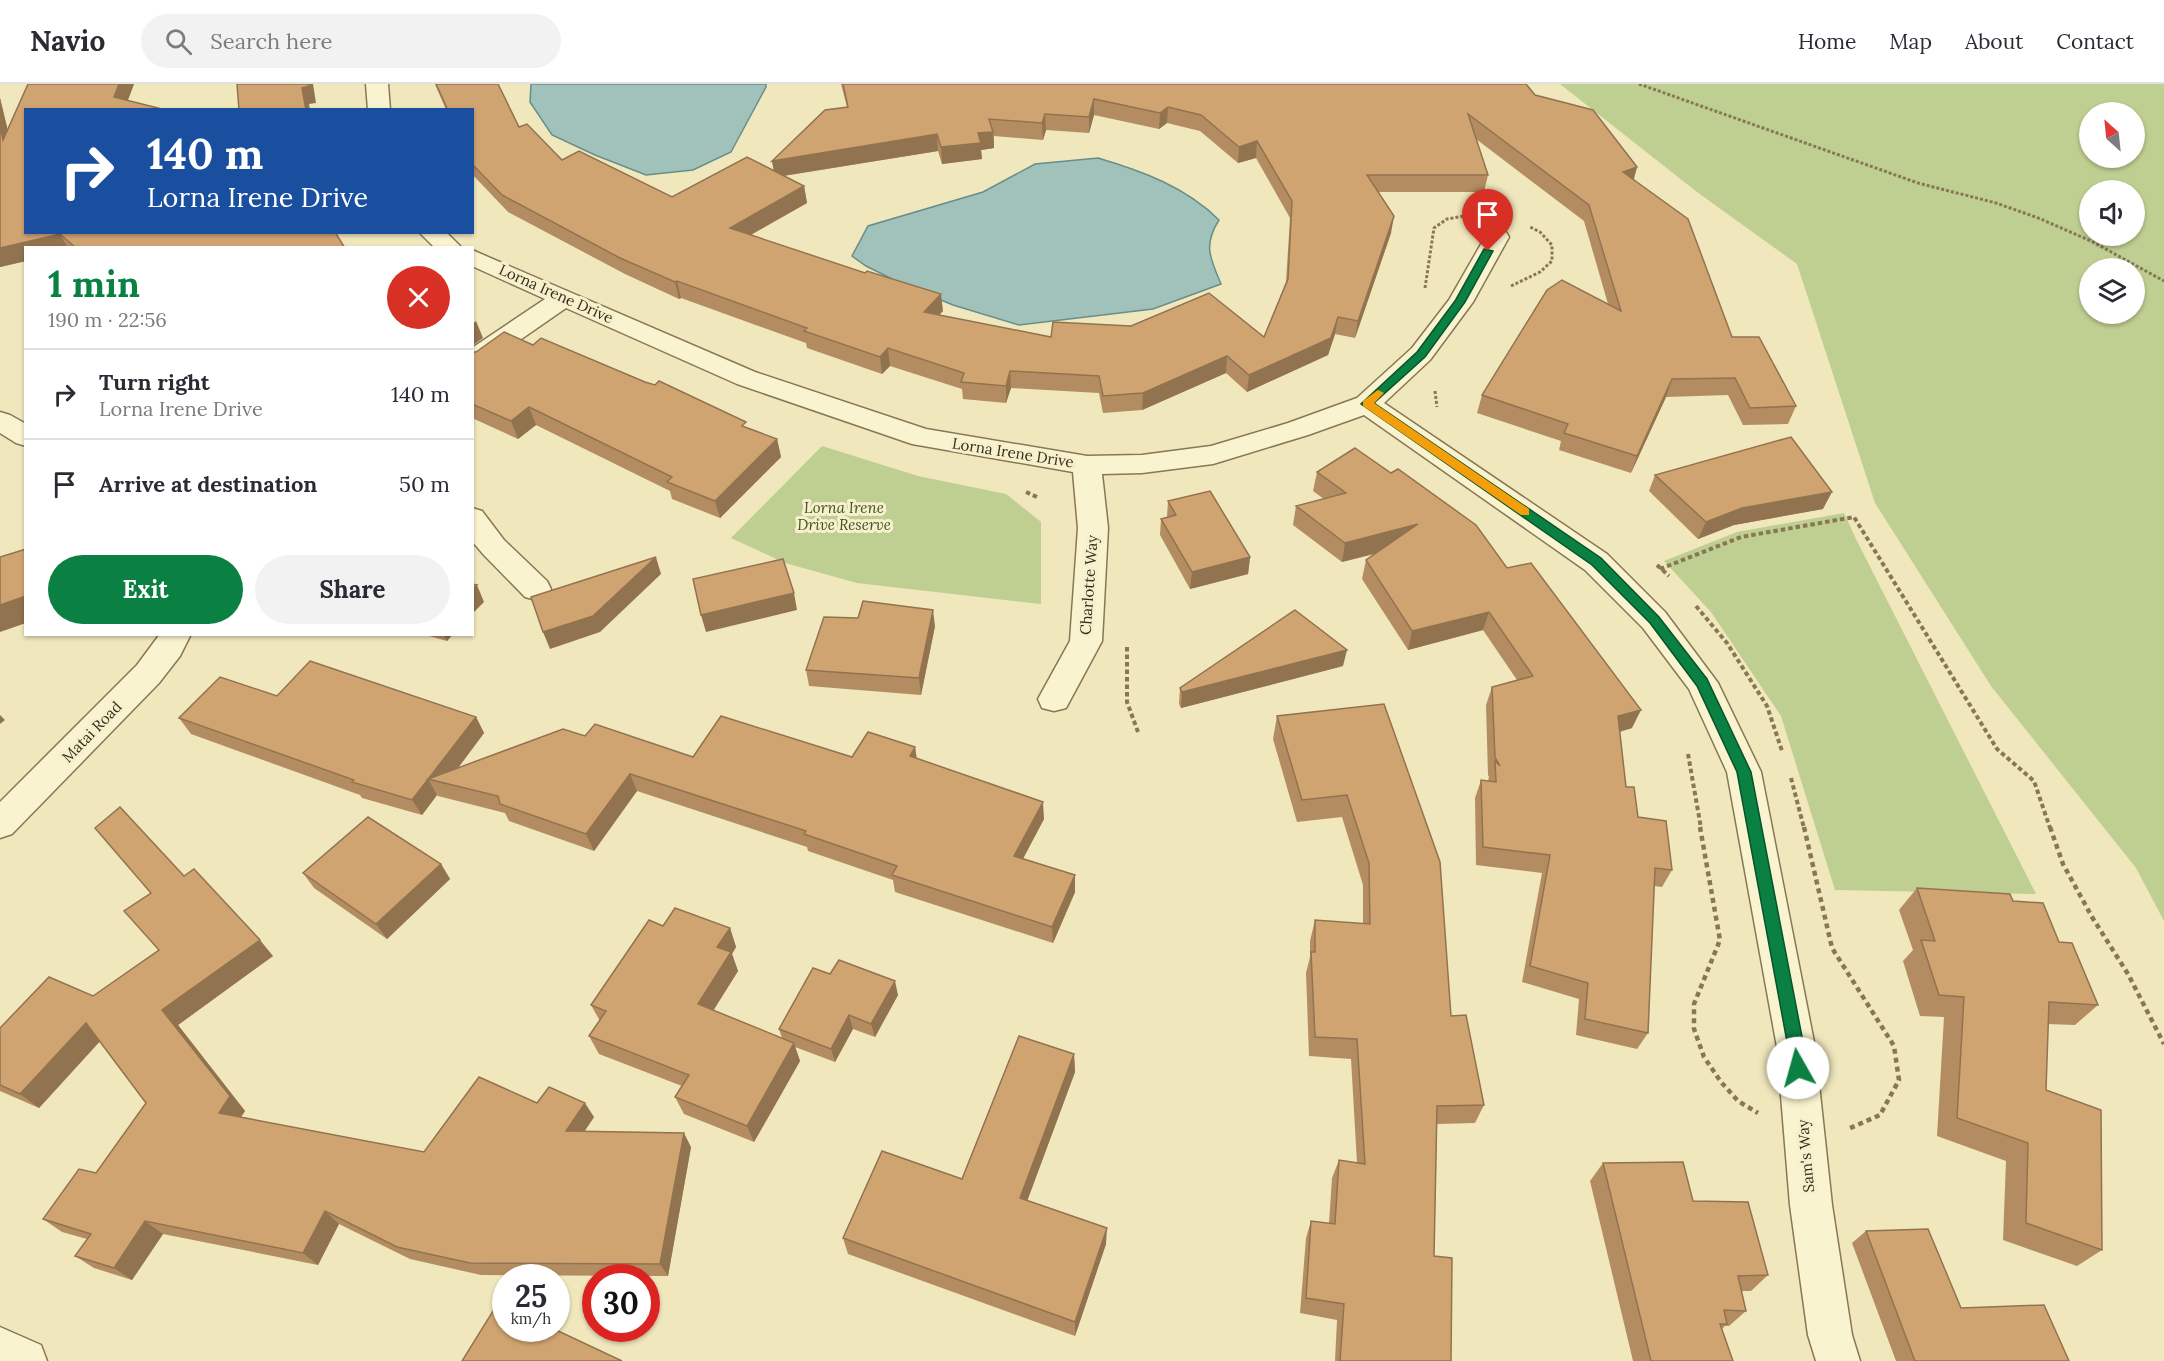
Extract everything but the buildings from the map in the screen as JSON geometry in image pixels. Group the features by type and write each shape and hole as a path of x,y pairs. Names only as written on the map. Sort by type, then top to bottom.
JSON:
{"street":[{"path":"377,84 379,108"},
{"path":"433,234 448,246"},
{"name":"Lorna Irene Drive","path":"474,258 746,378 922,438 1087,465 1142,464 1214,455 1298,429 1367,404 1421,354 1460,302 1497,237"},
{"path":"474,360 563,298"},
{"name":"Sam's Way","path":"1367,404 1596,562 1654,620 1702,683 1744,772 1796,1047 1811,1205 1828,1323 1838,1361"},
{"path":"0,421 24,435"},
{"name":"Charlotte Way","path":"1054,699 1086,640 1093,528 1087,465"},
{"path":"474,521 508,563 536,589"},
{"name":"Matai Road","path":"0,824 148,674 169,648 175,636"},
{"path":"0,1349 25,1361"}],"path":[{"path":"1639,84 1852,161 1961,196 1996,203 2041,219 2093,242 2164,281"},
{"path":"1421,296 1426,285 1434,228 1447,219"},
{"path":"1620,586 1741,537 1854,517 1997,749 2034,781 2063,864 2092,917 2128,974 2164,1044"},
{"path":"1127,640 1127,702 1138,732"},
{"path":"1684,746 1691,767 1720,940 1715,959 1693,1006 1694,1035 1709,1066 1737,1100 1774,1123 1804,1130"}],"green space":[{"path":"1560,84 2164,84 2164,921 2136,868 1991,686 1875,503 1797,264 1697,192"},
{"name":"Lorna Irene Drive Reserve","path":"822,446 918,476 1006,494 1041,522 1041,604 857,583 785,563 731,538"},
{"path":"1844,513 2036,894 1835,890 1781,716 1711,612 1664,561 1737,532"}],"water":[{"path":"531,84 766,84 766,87 731,152 693,170 646,175 552,135 530,102"},
{"path":"1098,158 1178,189 1219,220 1211,237 1210,252 1221,284 1153,309 1019,325 953,305 900,283 866,266 852,256 868,226 983,192 1035,164"}],"slow traffic":[{"path":"1378,393 1367,404 1525,512"}],"route":[{"path":"1488,251 1460,302 1421,354 1367,404 1596,562 1654,620 1702,683 1744,772 1796,1047 1798,1068"}]}
